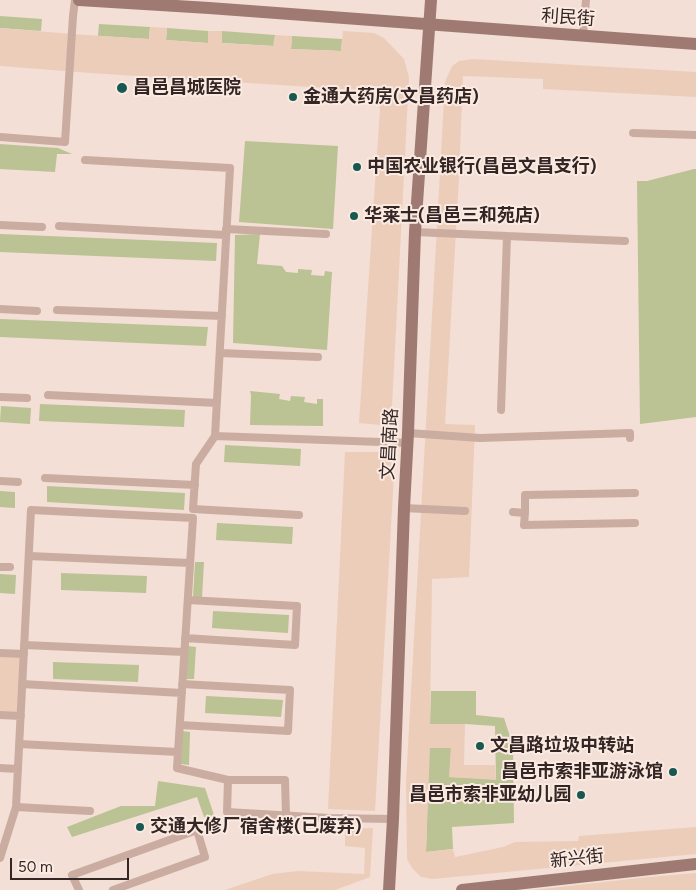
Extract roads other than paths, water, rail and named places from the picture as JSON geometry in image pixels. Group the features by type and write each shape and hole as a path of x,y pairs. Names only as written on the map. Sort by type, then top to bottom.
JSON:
{"street":[{"name":"利民街","path":"79,0 209,4 428,25 696,44"},
{"name":"文昌南路","path":"389,890 415,232 431,0"},
{"name":"新兴街","path":"462,890 696,864"}],"lane":[{"path":"0,137 65,142 75,0"},
{"path":"583,36 586,0"},
{"path":"633,133 696,135"},
{"path":"85,160 230,168 215,436 196,464 193,509 299,515"},
{"path":"0,225 42,227"},
{"path":"59,226 326,234"},
{"path":"415,232 625,240"},
{"path":"501,410 507,236"},
{"path":"0,309 37,311"},
{"path":"57,310 222,316"},
{"path":"220,352 318,357"},
{"path":"48,395 217,403"},
{"path":"0,397 28,398"},
{"path":"215,436 480,438 630,433 630,438"},
{"path":"45,478 195,485"},
{"path":"0,482 18,482"},
{"path":"635,493 525,495 524,525 635,523"},
{"path":"404,508 464,511"},
{"path":"0,858 16,806 31,510 193,518 177,768 228,780 285,780 286,815"},
{"path":"513,512 525,513"},
{"path":"29,556 190,563"},
{"path":"0,567 10,567"},
{"path":"185,638 295,644 297,606 188,600"},
{"path":"24,644 184,652"},
{"path":"0,653 24,654"},
{"path":"22,684 182,694"},
{"path":"180,725 288,731 290,690 182,684"},
{"path":"0,715 21,716"},
{"path":"19,744 178,752"},
{"path":"0,768 18,769"},
{"path":"228,780 227,812 329,818 393,819"},
{"path":"16,806 90,810"},
{"path":"79,890 72,875 197,830 205,857 113,890"}],"place":[{"name":"昌邑昌城医院","path":"122,88"},
{"name":"金通大药房(文昌药店)","path":"293,97"},
{"name":"中国农业银行(昌邑文昌支行)","path":"357,167"},
{"name":"华莱士(昌邑三和苑店)","path":"354,216"},
{"name":"文昌路垃圾中转站","path":"480,746"},
{"name":"昌邑市索非亚游泳馆","path":"673,772"},
{"name":"昌邑市索非亚幼儿园","path":"581,795"},
{"name":"交通大修厂宿舍楼(已废弃)","path":"140,827"}]}
